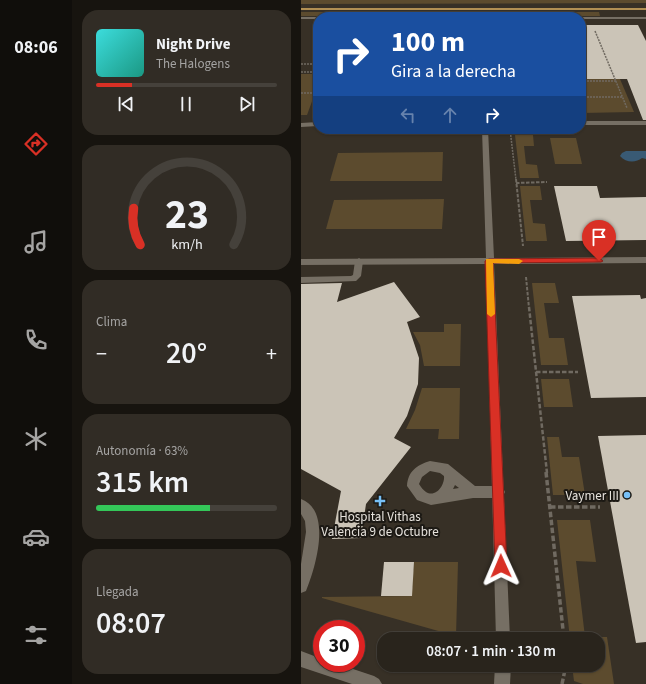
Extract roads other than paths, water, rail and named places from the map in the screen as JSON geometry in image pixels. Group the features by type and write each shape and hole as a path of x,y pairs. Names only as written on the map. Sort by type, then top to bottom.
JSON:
{"main road":[{"path":"301,9 646,9"}],"street":[{"path":"301,18 313,18"},
{"path":"586,18 646,18"},
{"path":"586,123 646,123"},
{"path":"301,125 313,124"},
{"path":"485,134 503,632"},
{"path":"301,262 646,260"},
{"path":"301,280 353,279 357,276 359,262"},
{"path":"473,492 441,467 430,466 419,471 415,476 413,486 420,496 432,499 473,492 499,492"},
{"path":"438,498 444,495 450,486 451,480 446,471"},
{"path":"301,505 310,515 313,526 313,539 301,586"},
{"path":"301,659 374,684"},
{"path":"502,684 503,672"}],"water":[{"path":"626,151 646,151 646,159 642,158 634,161 625,160 620,156"}],"place":[{"name":"Vaymer III","path":"627,495"},
{"name":"Hospital Vithas Valencia 9 de Octubre","path":"380,501"}]}
